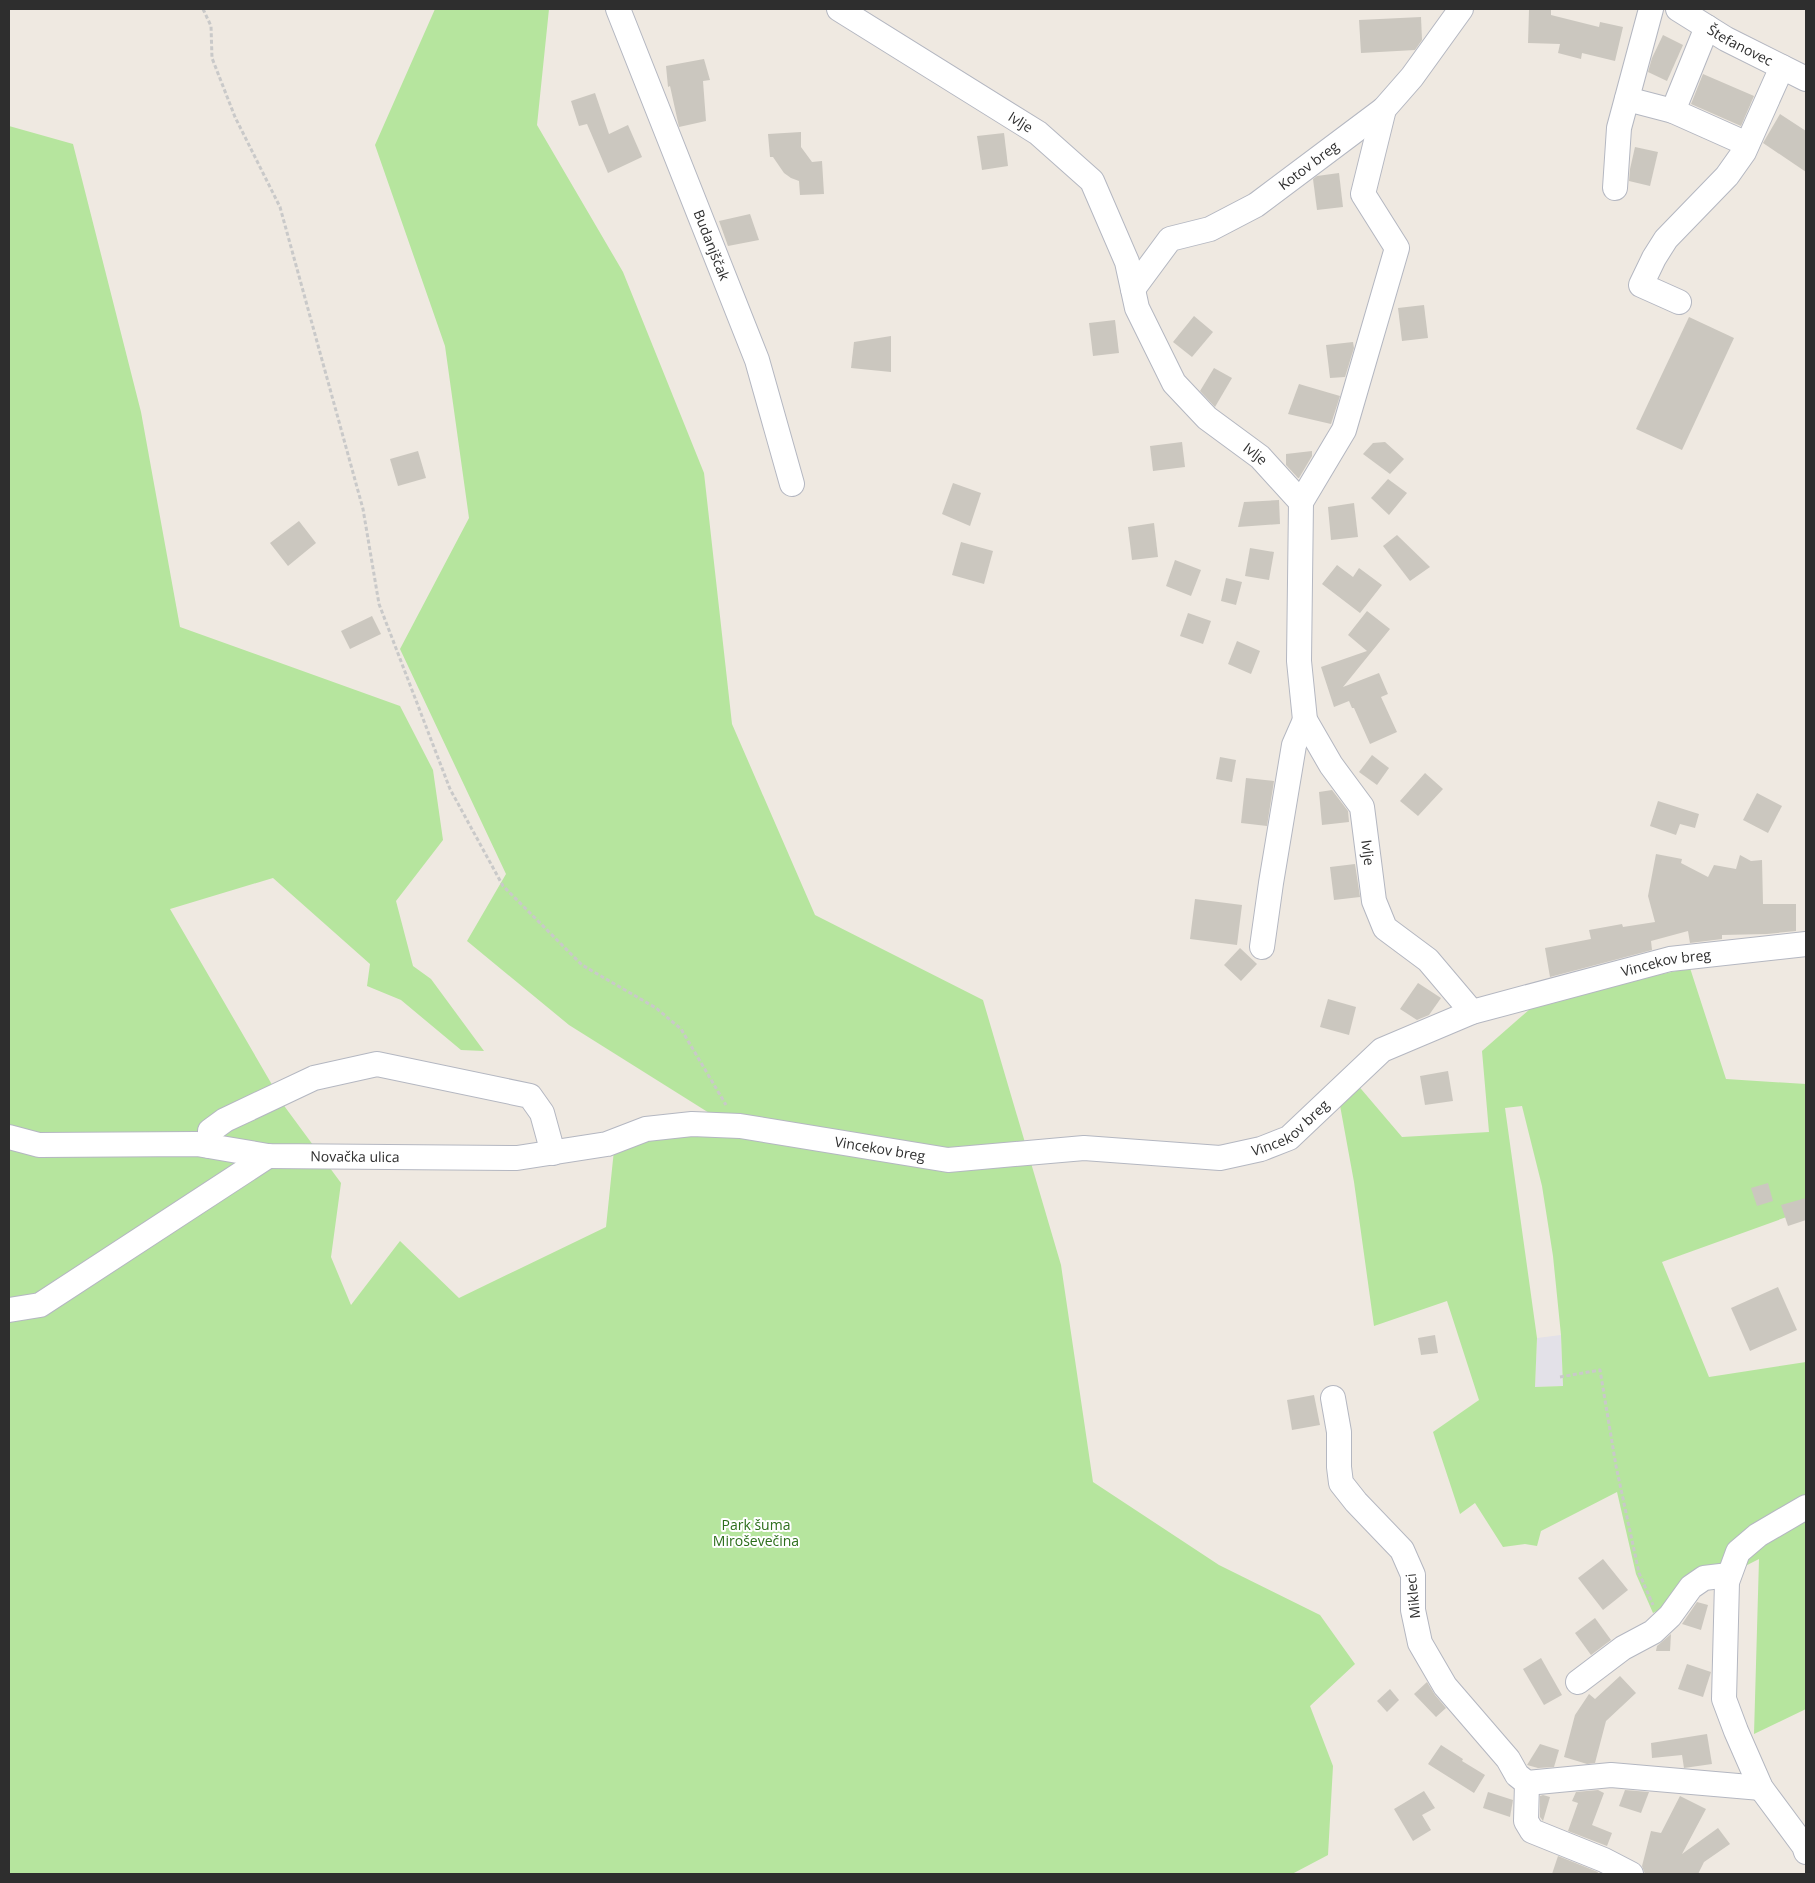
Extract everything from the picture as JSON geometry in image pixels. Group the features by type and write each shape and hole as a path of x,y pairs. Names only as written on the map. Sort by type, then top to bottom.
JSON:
{"street":[{"name":"Budanjščak","path":"618,9 757,360 792,484"},
{"name":"Ivlje","path":"839,9 1038,133 1092,181 1127,262 1137,308 1174,383 1206,418 1260,457 1301,502 1299,661 1305,720 1331,764 1362,807 1374,901 1385,928 1428,960 1472,1012"},
{"name":"Kotov breg","path":"1133,289 1170,239 1210,229 1256,205 1384,109 1412,77 1461,9"},
{"path":"1615,188 1619,128 1651,9"},
{"name":"Štefanovec","path":"1678,9 1726,39 1806,79"},
{"path":"1673,111 1707,27"},
{"path":"1679,302 1641,285 1666,239 1727,176 1747,144 1782,67"},
{"path":"1626,100 1673,111 1747,144"},
{"path":"1301,502 1344,430 1397,248 1363,194 1384,109"},
{"path":"1262,947 1270,883 1294,746 1305,720"},
{"name":"Vincekov breg","path":"740,1126 948,1160 1084,1148 1220,1158 1260,1149 1289,1138 1382,1050 1472,1012 1670,958 1806,944"},
{"path":"210,1146 210,1131 225,1120 314,1078 376,1064 530,1096 542,1113 553,1152"},
{"name":"Novačka ulica","path":"9,1137 39,1146 197,1144 268,1156 517,1158 607,1144 646,1129 692,1124 740,1126"},
{"path":"9,1310 40,1305 268,1156"},
{"name":"Mikleci","path":"1333,1398 1340,1432 1339,1467 1341,1483 1356,1502 1402,1550 1413,1575 1413,1610 1420,1643 1445,1686 1508,1759 1517,1775 1527,1783"},
{"path":"1806,1507 1758,1535 1738,1552 1727,1582 1724,1699 1760,1788 1804,1846 1806,1852"},
{"path":"1578,1682 1623,1648 1653,1632 1670,1616 1692,1587 1704,1578 1729,1575"},
{"path":"1631,1874 1604,1860 1532,1831 1526,1821 1527,1783 1611,1775 1760,1788"}],"path":[{"path":"203,9 211,26 212,58 235,117 280,206 363,508 379,604 450,789 503,886 582,965 656,1008 681,1030 719,1096 740,1126"},
{"path":"1560,1377 1600,1370 1616,1466 1639,1573 1656,1612"}],"shaded area":[{"path":"1561,1335 1563,1386 1535,1387 1537,1338"}],"green space":[{"name":"Park šuma Miroševečina","path":"435,9 549,9 537,125 623,272 704,473 732,724 815,915 983,1000 1061,1265 1093,1482 1219,1565 1320,1615 1355,1664 1310,1706 1333,1766 1328,1855 1292,1874 9,1874 9,126 73,144 141,412 180,627 400,706 433,770 443,840 396,901 413,966 431,979 484,1051 461,1050 401,1000 367,986 370,964 273,878 170,909 285,1107 341,1183 331,1257 351,1305 400,1241 459,1298 606,1227 614,1150 722,1121 569,1025 467,941 506,874 400,649 469,518 445,346 375,145"},
{"path":"1690,968 1726,1079 1806,1084 1806,1210 1662,1262 1709,1377 1806,1362 1806,1709 1754,1734 1759,1559 1653,1613 1636,1574 1617,1492 1541,1531 1537,1546 1525,1544 1503,1547 1475,1503 1460,1514 1433,1432 1479,1400 1447,1301 1374,1326 1354,1182 1339,1100 1356,1083 1402,1137 1489,1132 1482,1051 1539,1001","holes":["1522,1106 1542,1186 1553,1256 1561,1335 1563,1386 1535,1387 1537,1338 1505,1108"]}],"building":[{"path":"1529,10 1551,10 1551,15 1599,27 1600,22 1623,27 1615,61 1582,53 1581,59 1558,53 1560,44 1528,43"},
{"path":"1421,17 1422,40 1415,50 1361,53 1359,20"},
{"path":"1663,35 1683,45 1667,81 1648,72 1652,58"},
{"path":"704,59 710,80 703,81 706,121 679,127 670,86 668,87 666,66"},
{"path":"1703,74 1754,96 1741,126 1691,104"},
{"path":"595,93 609,134 628,125 642,157 608,173 587,124 579,126 571,101"},
{"path":"1780,114 1806,131 1806,172 1763,143"},
{"path":"801,132 801,147 812,162 822,161 824,194 800,195 799,181 784,173 773,157 770,157 768,134"},
{"path":"1004,133 1008,166 982,170 977,136"},
{"path":"1635,147 1658,152 1650,186 1629,181"},
{"path":"1339,173 1343,207 1317,210 1313,179 1317,176"},
{"path":"750,214 759,240 728,246 719,221"},
{"path":"1424,305 1428,338 1402,341 1398,308"},
{"path":"1194,316 1213,332 1192,357 1173,342"},
{"path":"1689,317 1734,338 1682,450 1636,429"},
{"path":"1115,320 1119,353 1093,356 1089,323"},
{"path":"891,336 891,372 851,368 854,342"},
{"path":"1353,342 1354,348 1345,377 1330,378 1326,345"},
{"path":"1214,368 1232,378 1215,407 1200,391"},
{"path":"1299,384 1340,396 1331,424 1288,414"},
{"path":"1182,442 1185,467 1153,471 1150,446"},
{"path":"1385,442 1404,459 1390,474 1363,454 1373,443"},
{"path":"418,451 426,478 398,486 390,459"},
{"path":"1312,451 1312,456 1298,478 1286,465 1286,454"},
{"path":"1388,479 1407,493 1389,515 1371,498"},
{"path":"953,483 981,493 970,526 942,514"},
{"path":"1279,500 1280,524 1238,527 1244,502"},
{"path":"1354,503 1358,537 1331,540 1328,507"},
{"path":"299,521 316,543 288,566 270,543"},
{"path":"1154,523 1158,557 1132,560 1128,527"},
{"path":"1397,535 1430,567 1410,581 1383,546"},
{"path":"961,542 993,551 984,584 952,575"},
{"path":"1250,548 1274,552 1269,580 1245,576"},
{"path":"1175,560 1201,570 1191,596 1166,586"},
{"path":"1337,565 1353,577 1359,568 1382,585 1360,613 1322,584"},
{"path":"1226,578 1242,582 1236,605 1221,601"},
{"path":"1367,611 1390,629 1343,687 1379,673 1388,694 1381,697 1397,732 1370,744 1349,701 1334,707 1321,667 1367,651 1348,635"},
{"path":"1188,613 1211,621 1203,644 1180,636"},
{"path":"372,616 381,634 350,649 341,631"},
{"path":"1237,641 1260,651 1251,674 1228,664"},
{"path":"1372,755 1389,768 1377,785 1359,772"},
{"path":"1220,757 1236,760 1232,782 1216,779"},
{"path":"1425,773 1443,789 1418,816 1400,801"},
{"path":"1246,778 1274,781 1267,826 1241,823"},
{"path":"1332,790 1348,811 1349,822 1322,825 1319,792"},
{"path":"1757,793 1782,806 1768,833 1743,820"},
{"path":"1658,801 1699,814 1695,828 1680,824 1676,835 1650,826"},
{"path":"1656,854 1682,859 1681,863 1708,877 1714,865 1736,869 1740,855 1751,861 1762,860 1763,904 1796,904 1796,931 1722,935 1722,939 1690,943 1688,931 1651,941 1652,950 1550,977 1545,948 1591,939 1589,930 1622,924 1623,927 1655,922 1648,896"},
{"path":"1355,864 1360,897 1334,900 1330,867"},
{"path":"1195,899 1242,905 1237,945 1190,939"},
{"path":"1240,948 1257,964 1241,981 1224,965"},
{"path":"1418,983 1441,998 1429,1015 1417,1020 1400,1009"},
{"path":"1328,999 1356,1007 1349,1035 1320,1027"},
{"path":"1448,1071 1453,1101 1425,1105 1420,1076"},
{"path":"1768,1183 1773,1201 1757,1206 1751,1188"},
{"path":"1806,1198 1806,1220 1788,1226 1781,1205"},
{"path":"1778,1287 1797,1330 1750,1351 1731,1308"},
{"path":"1435,1335 1438,1353 1421,1355 1418,1338"},
{"path":"1314,1395 1320,1425 1292,1430 1287,1400"},
{"path":"1603,1559 1628,1590 1603,1610 1578,1578"},
{"path":"1697,1602 1708,1605 1701,1630 1682,1624"},
{"path":"1595,1618 1611,1640 1591,1655 1575,1633"},
{"path":"1671,1634 1670,1651 1656,1651 1657,1646"},
{"path":"1541,1658 1562,1695 1544,1705 1523,1669"},
{"path":"1687,1664 1711,1672 1703,1697 1678,1689"},
{"path":"1620,1676 1636,1693 1606,1721 1595,1763 1587,1764 1564,1757 1575,1715 1589,1694 1595,1699"},
{"path":"1427,1682 1446,1708 1436,1717 1414,1694"},
{"path":"1390,1689 1399,1700 1387,1712 1377,1701"},
{"path":"1707,1734 1712,1764 1684,1768 1682,1755 1652,1758 1651,1743"},
{"path":"1540,1744 1559,1750 1554,1767 1538,1768 1527,1765"},
{"path":"1441,1745 1485,1775 1474,1793 1428,1764"},
{"path":"1598,1790 1604,1793 1592,1825 1612,1833 1607,1846 1568,1831 1578,1803 1572,1801 1576,1792"},
{"path":"1625,1790 1649,1792 1641,1813 1619,1806"},
{"path":"1424,1791 1435,1808 1422,1815 1431,1830 1413,1841 1394,1809"},
{"path":"1488,1792 1513,1800 1510,1817 1483,1808"},
{"path":"1540,1796 1550,1797 1543,1821 1540,1817"},
{"path":"1680,1796 1706,1809 1682,1854 1718,1828 1730,1844 1704,1862 1698,1874 1645,1874 1642,1866 1651,1831 1661,1833"},
{"path":"1558,1856 1598,1872 1597,1874 1552,1874"}]}
